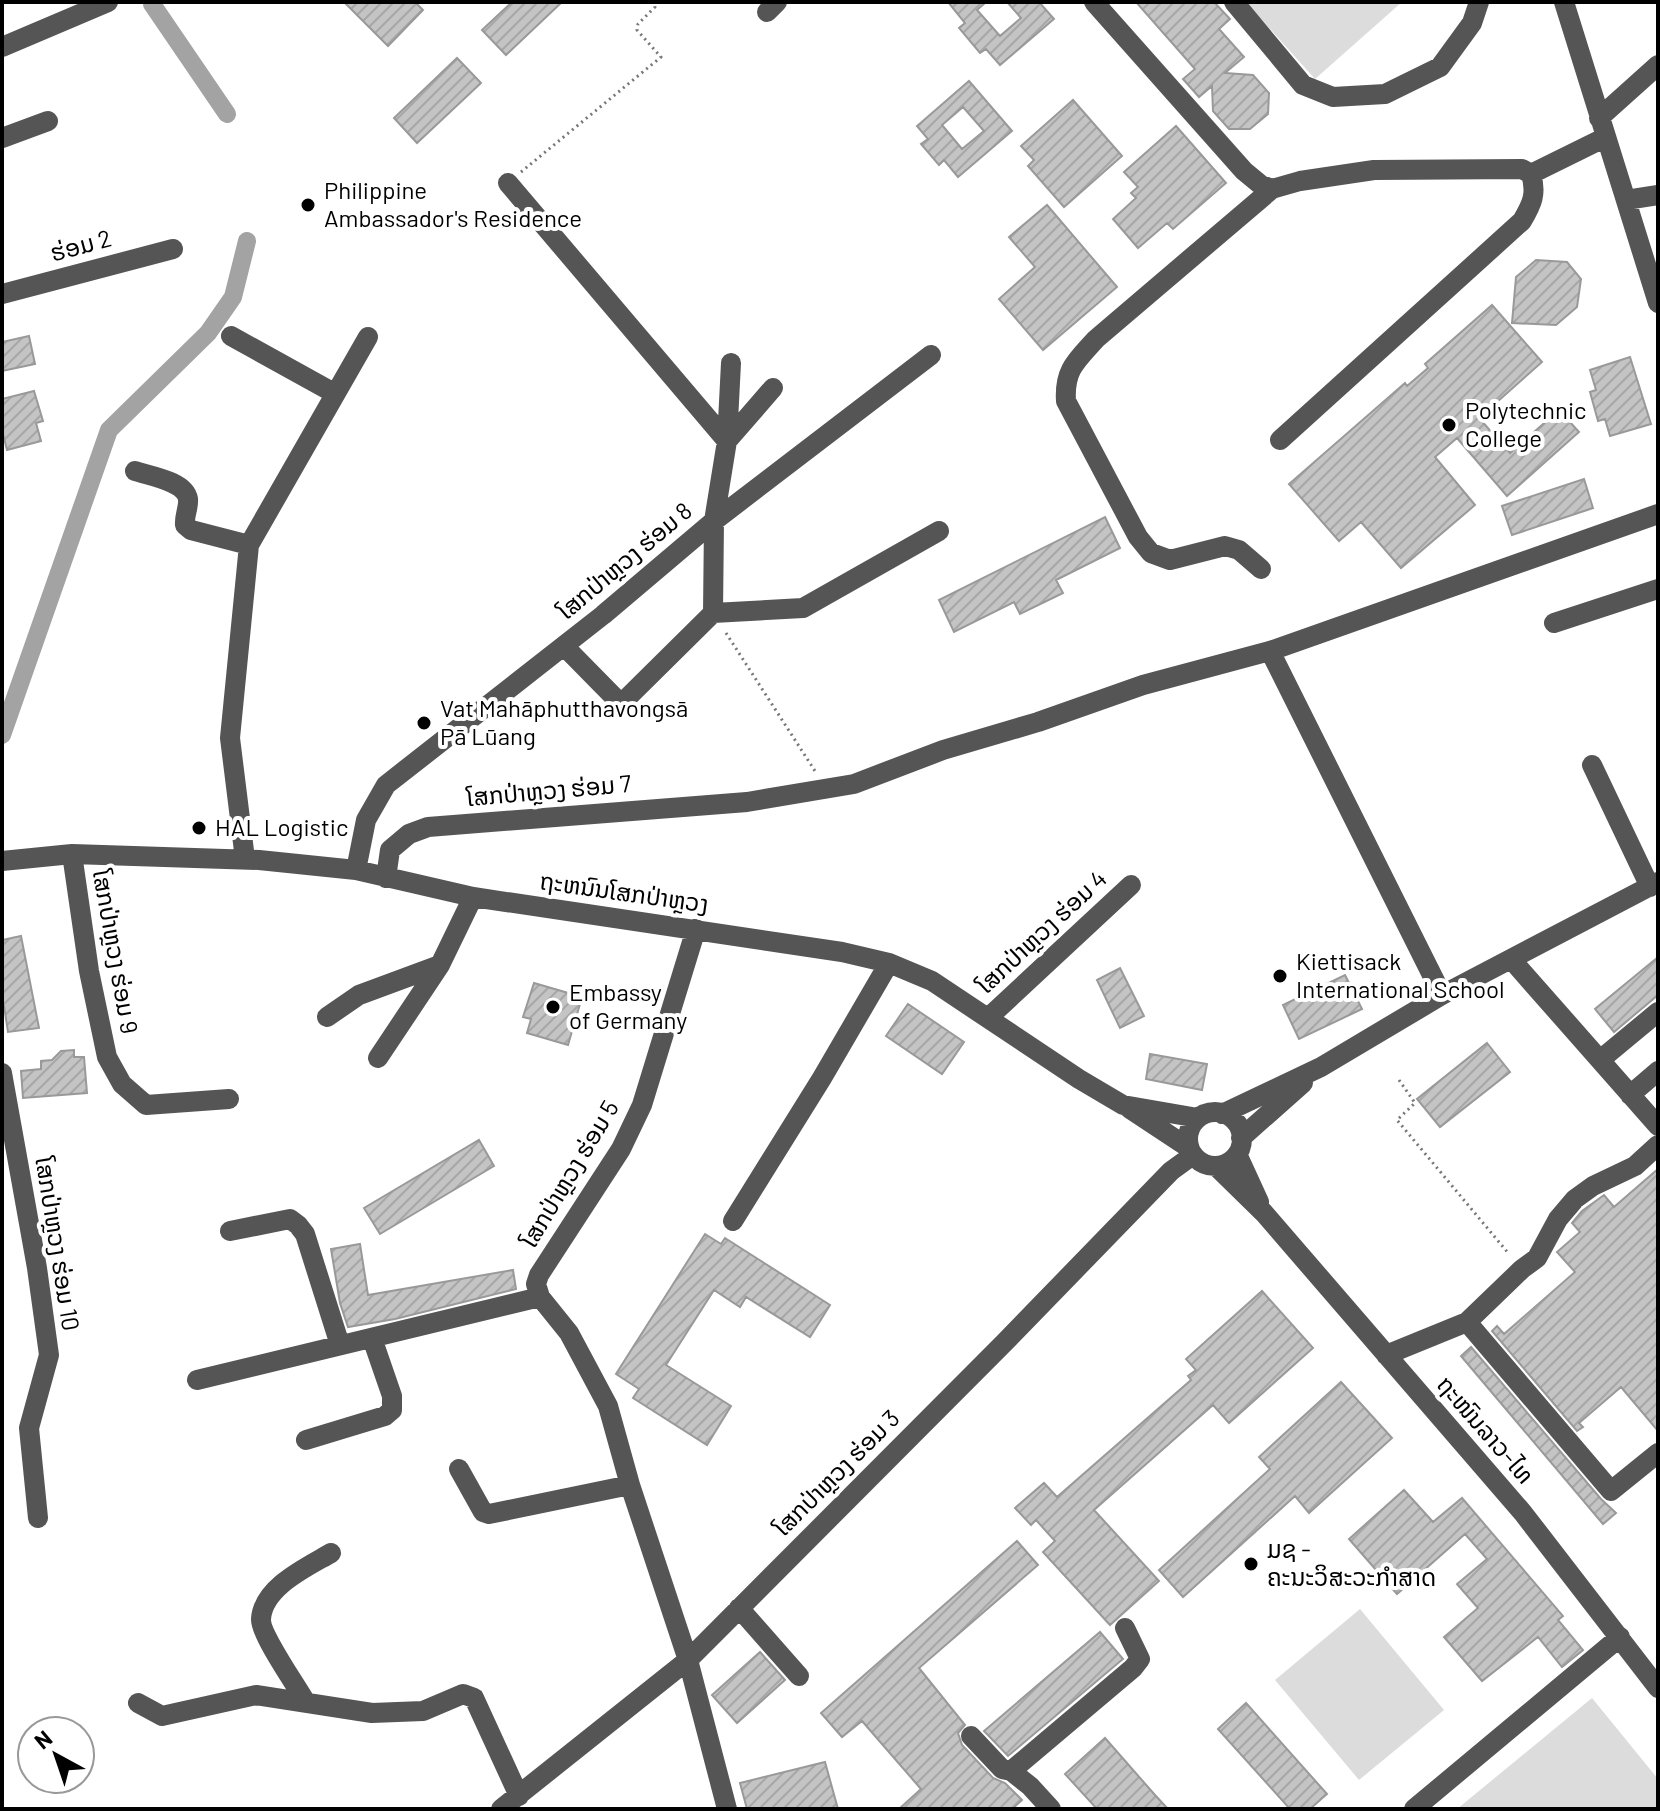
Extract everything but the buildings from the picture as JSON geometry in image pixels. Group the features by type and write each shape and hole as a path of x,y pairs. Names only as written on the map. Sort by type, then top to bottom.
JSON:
{"street":[{"path":"2,47 108,2"},
{"path":"1094,2 1244,171 1261,185 1272,189"},
{"path":"1234,2 1303,85 1333,97 1385,94 1440,67 1472,23 1479,2"},
{"path":"1564,2 1658,303"},
{"path":"1531,174 1603,128 1658,65"},
{"path":"2,138 48,121"},
{"path":"1261,569 1239,550 1225,546 1170,560 1151,553 1138,537 1066,401 1065,383 1072,366 1096,339 1272,189 1300,181 1374,170 1522,169 1531,174 1535,188 1533,202 1522,221 1280,440"},
{"path":"508,183 727,441 773,388"},
{"path":"1626,200 1658,195"},
{"name":"ຮ່ອມ 2","path":"2,294 173,249"},
{"path":"231,336 334,393"},
{"path":"245,859 230,738 249,545 368,337"},
{"path":"713,613 714,521 931,355"},
{"name":"ໂສກປ່າຫຼວງ ຮ່ອມ 8","path":"356,870 366,820 386,785 564,646 714,521 727,441 731,363"},
{"path":"135,471 170,483 186,493 185,525 191,530 249,545"},
{"path":"1442,995 1270,651 1658,514"},
{"path":"564,646 621,704 713,613 803,608 939,531"},
{"path":"1554,623 1658,589"},
{"name":"ໂສກປ່າຫຼວງ ຮ່ອມ 7","path":"386,878 390,850 409,834 428,827 747,802 854,784 943,750 1038,722 1143,685 1270,651"},
{"path":"1222,1114 1321,1067 1442,995 1654,885 1592,765"},
{"name":"ຖະຫນົນໂສກປ່າຫຼວງ","path":"2,861 72,854 245,859 356,870 473,897 842,952 889,963 932,981 1123,1105 1198,1118"},
{"name":"ໂສກປ່າຫຼວງ ຮ່ອມ 9","path":"72,854 99,1024 107,1057 122,1084 146,1105 229,1099"},
{"name":"ໂສກປ່າຫຼວງ ຮ່ອມ 4","path":"989,1017 1131,885"},
{"path":"378,1058 440,965 473,897"},
{"name":"ໂສກປ່າຫຼວງ ຮ່ອມ 5","path":"540,1297 536,1284 539,1275 621,1149 642,1105 696,929"},
{"path":"1511,959 1658,1126"},
{"path":"733,1221 889,963"},
{"path":"327,1017 359,995 440,965"},
{"path":"1600,1060 1658,1012"},
{"path":"1123,1105 1191,1151 1199,1161 1216,1166 1225,1164 1239,1146 1321,1067"},
{"path":"1630,1095 1658,1071"},
{"name":"ໂສກປ່າຫຼວງ ຮ່ອມ 10","path":"2,1073 37,1268 49,1355 29,1428 38,1518"},
{"path":"1191,1151 1189,1132 1198,1118 1214,1112 1236,1123 1239,1146"},
{"path":"1386,1355 1467,1322 1537,1258 1545,1240 1575,1199 1593,1186 1635,1166 1658,1145"},
{"name":"ຖະໜົນລາວ-ໄທ","path":"1239,1146 1264,1213"},
{"name":"ໂສກປ່າຫຼວງ ຮ່ອມ 3","path":"501,1809 688,1660 1191,1151"},
{"name":"ຖະໜົນລາວ-ໄທ","path":"1216,1166 1264,1213 1523,1513 1620,1637 1654,1674"},
{"path":"230,1231 290,1219 298,1225 305,1234 340,1345"},
{"path":"197,1380 540,1297 569,1333 608,1406 630,1485 688,1660 727,1809"},
{"path":"1467,1322 1611,1491 1658,1453"},
{"path":"306,1440 385,1416 392,1410 392,1396 372,1338"},
{"path":"459,1469 483,1512 489,1514 630,1485"},
{"path":"305,1701 264,1634 260,1620 265,1603 276,1589 331,1553"},
{"path":"739,1608 799,1676"},
{"path":"1011,1771 1133,1668 1140,1659 1125,1628"},
{"path":"1414,1809 1620,1637"},
{"path":"138,1703 162,1716 256,1695 372,1713 423,1711 463,1694 474,1698 519,1796"},
{"path":"971,1736 1002,1769 1011,1771 1030,1786 1051,1809"}],"path":[{"path":"508,183 661,57 637,30 638,24 655,7 652,2"},
{"path":"713,613 816,772"},
{"path":"1399,1080 1415,1103 1397,1120 1522,1269"}],"shaded area":[{"path":"1246,2 1402,2 1315,79"},
{"path":"1360,1609 1444,1710 1359,1780 1275,1680"},
{"path":"1592,1698 1658,1779 1658,1809 1457,1809"}],"waterway":[{"path":"152,4 227,114"},
{"path":"2,735 109,430 208,333 233,297 247,241"}],"place":[{"name":"Philippine Ambassador's Residence","path":"308,205"},
{"name":"Polytechnic College","path":"1449,425"},
{"name":"Vat Mahāphutthavongsā Pā Lūang","path":"424,723"},
{"name":"HAL Logistic","path":"199,828"},
{"name":"Kiettisack International School","path":"1280,976"},
{"name":"Embassy of Germany","path":"553,1007"},
{"name":"ມຊ - ຄະນະວິສະວະກຳສາດ","path":"1251,1564"}]}
